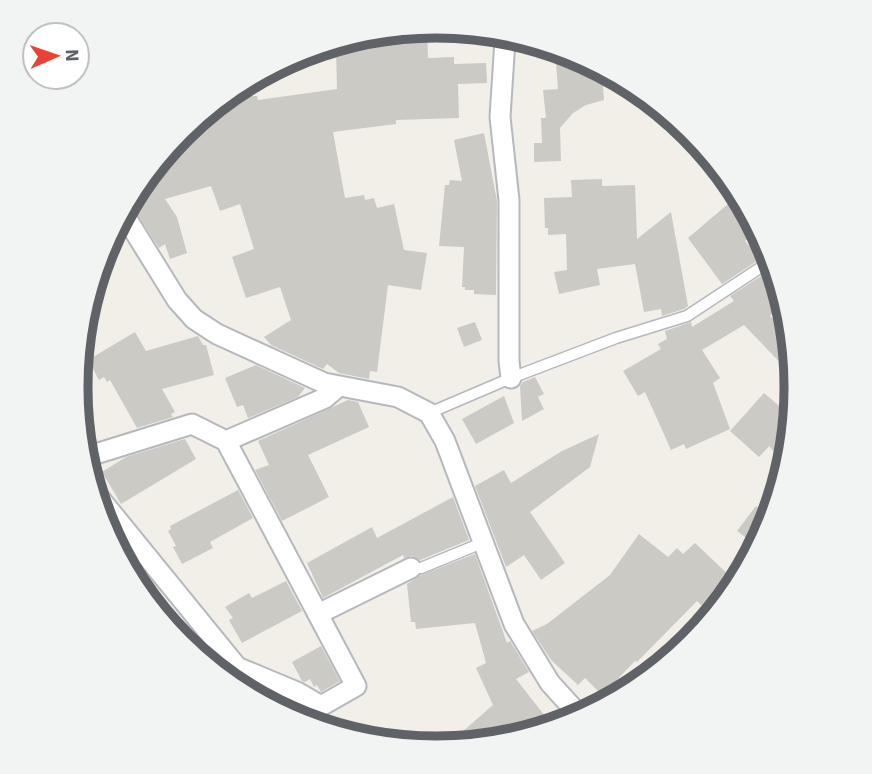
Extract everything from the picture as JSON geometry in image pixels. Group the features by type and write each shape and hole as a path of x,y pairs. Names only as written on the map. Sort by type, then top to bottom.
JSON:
{"street":[{"path":"505,45 500,117 509,200 511,378"},
{"path":"128,223 177,300 194,319 217,334 324,383 398,397 429,413 445,441 514,624 550,683 572,708"},
{"path":"226,441 325,398 339,386"},
{"path":"94,454 192,424 226,441 356,686 321,706 297,692 237,667 111,512"},
{"path":"318,614 411,568"}],"lane":[{"path":"429,413 616,338 687,316 763,266"},
{"path":"411,568 421,568 482,543"}],"building":[{"path":"427,38 428,58 454,57 454,64 486,63 487,83 458,84 459,118 396,120 396,124 333,132 345,198 364,195 365,200 374,198 377,208 394,204 404,250 427,253 421,290 388,285 377,372 370,371 369,379 339,373 327,364 323,369 271,345 264,337 291,320 280,287 246,298 232,257 254,249 240,204 220,211 211,186 165,199 177,217 187,253 170,259 165,244 159,248 135,211 174,157 206,125 242,97 251,92 251,96 257,96 258,100 337,89 336,53 391,41"},
{"path":"556,62 569,65 603,81 604,100 586,105 573,113 560,128 561,161 534,162 534,143 542,143 541,118 546,118 543,90 558,89"},
{"path":"484,133 497,201 496,295 474,294 474,290 465,290 465,287 462,287 464,247 439,246 445,185 449,185 450,180 462,181 454,140"},
{"path":"602,179 602,186 635,185 637,239 671,212 688,306 684,309 662,316 661,309 644,312 635,264 597,269 600,285 559,294 554,272 567,270 566,234 548,235 548,228 545,228 544,198 572,197 571,180"},
{"path":"731,201 750,236 745,241 760,259 722,284 688,238"},
{"path":"765,273 776,309 770,316 779,326 784,367 744,325 702,350 720,378 713,383 730,429 686,449 684,444 671,450 645,392 638,396 623,371 661,349 658,344 667,339 665,331 691,322 692,327 734,301 730,296"},
{"path":"475,322 482,340 464,347 457,328"},
{"path":"135,332 146,351 198,336 203,345 206,345 214,375 162,389 175,412 171,414 173,417 137,428 110,380 107,382 104,377 99,380 88,360"},
{"path":"256,365 305,388 298,397 248,418 243,405 237,407 225,378"},
{"path":"535,377 544,394 538,397 544,409 522,421 520,386"},
{"path":"764,393 784,410 778,456 769,446 759,457 730,431"},
{"path":"504,396 514,423 476,444 462,419"},
{"path":"348,400 358,402 369,427 308,455 329,497 282,521 255,470 269,465 258,441"},
{"path":"599,434 590,467 530,512 565,563 541,580 524,555 506,567 475,486 504,470 511,483 562,451"},
{"path":"185,439 196,459 121,504 102,472 126,457"},
{"path":"238,490 253,518 210,542 213,548 182,564 173,547 176,546 168,531 170,526"},
{"path":"453,497 469,540 420,560 412,556 404,558 403,555 323,598 307,563 372,527 377,538"},
{"path":"756,506 762,510 749,540 737,531"},
{"path":"639,534 668,557 677,548 683,554 695,543 729,575 705,609 697,601 601,694 585,678 578,685 551,660 532,631 547,624 610,575"},
{"path":"475,554 507,643 510,641 529,672 516,679 546,718 504,729 459,735 493,705 476,668 486,663 475,623 416,629 415,622 411,622 407,584 421,575"},
{"path":"286,581 302,611 242,643 229,620 233,618 225,607 249,593 252,598"},
{"path":"321,646 340,681 321,692 317,685 314,687 310,679 302,681 292,662"}]}
